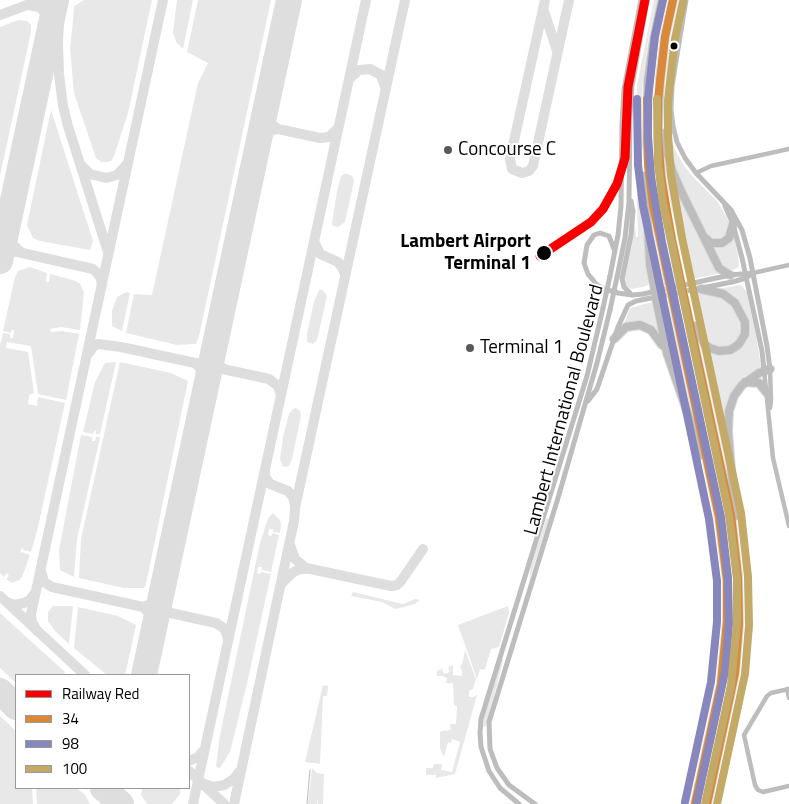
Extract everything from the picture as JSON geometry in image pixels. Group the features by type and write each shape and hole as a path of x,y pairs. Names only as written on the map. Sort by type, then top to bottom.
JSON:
{"highway":[{"path":"662,0 648,80 646,122 648,165 653,206 719,517 725,559 727,622 721,684 695,804"},
{"path":"673,0 662,58 658,117 659,155 664,196 680,281 726,492 736,554"},
{"path":"658,117 672,170 719,268 731,277"},
{"path":"648,165 644,175 650,265 658,294 667,354 710,476"},
{"path":"703,236 712,243 722,243 729,238 733,224"},
{"path":"686,307 698,334 710,348 724,351 730,350 739,344 746,329 739,308 730,298 723,294 701,289"},
{"path":"614,339 626,327 640,325 656,334 667,354"},
{"path":"707,804 736,664 739,598 728,418 734,396 745,382 767,370"},
{"path":"745,382 759,383 766,392"}],"street":[{"name":"Lambert International Boulevard","path":"519,804 500,788 487,767 480,740 481,719 587,376 603,308 615,252 621,206 621,139 624,89 641,0"},
{"name":"Lambert International Boulevard","path":"535,804 514,789 497,768 490,749 489,722 585,405 610,310 626,229 630,189 630,101 647,0"},
{"path":"686,0 677,50 671,109 673,126 677,142 685,158 696,173 731,210 742,230 767,346 766,392 773,458 789,526"},
{"path":"696,173 711,166 789,149"},
{"path":"630,189 632,222 622,282 625,289 632,295"},
{"path":"724,204 733,224 742,258 767,370 771,401 769,412"},
{"path":"615,252 612,241 608,236 600,233 594,235 585,251 586,270 592,280 604,289 632,295 701,289 731,277 740,269 742,258"},
{"path":"585,405 597,389 626,307 632,302 658,294 789,265"},
{"path":"731,277 744,284 749,290"},
{"path":"789,698 788,689 771,693 744,735 754,785 758,790 763,792 789,786"}],"shaded area":[{"path":"84,0 152,0 128,113 114,156 111,161 107,162 101,162 96,158 74,93 70,48 74,6"},
{"path":"177,0 193,0 183,49 176,42 173,32"},
{"path":"198,0 271,0 199,336 196,344 177,345 126,333 134,294 152,295 198,83 208,63 187,52"},
{"path":"654,0 657,0 649,34 643,78 640,151 650,281 647,286 632,289 626,287 624,278 635,224 636,237 638,237 635,132 637,85"},
{"path":"678,0 681,0 673,29 666,109 667,123 675,150 684,166 718,202 730,223 726,238 715,241 708,237 678,180 665,133 664,103 667,58"},
{"path":"18,20 27,21 31,25 31,32 0,176 0,27"},
{"path":"51,110 93,241 90,250 40,241 33,238 27,225"},
{"path":"664,154 721,273 689,280 668,192"},
{"path":"344,174 352,176 354,181 345,222 338,227 333,226 332,223 337,191 341,176"},
{"path":"650,217 664,285 657,287 654,279"},
{"path":"734,236 739,262 738,268 729,271 720,266 710,245 730,240"},
{"path":"30,267 47,273 46,282 49,282 50,274 76,281 84,292 80,330 61,327 50,329 51,332 62,331 79,334 66,400 38,394 31,346 7,342 6,348 28,352 34,393 29,395 28,404 37,406 38,397 65,403 31,552 22,548 20,553 30,555 22,577 12,583 6,579 9,576 7,573 4,577 0,573 0,345 3,333 10,334 10,338 13,338 14,330 11,333 3,331 15,277 18,271"},
{"path":"739,285 747,292 761,365 760,369 741,382 731,395 726,408 724,428 729,481 699,340 705,347 737,349 746,319 718,289"},
{"path":"319,290 323,290 327,296 317,340 313,344 307,342 307,334 314,302"},
{"path":"706,291 730,301 743,325 740,339 728,349 710,346 697,326 691,294"},
{"path":"126,292 130,293 122,331 112,326 112,311 117,297"},
{"path":"667,300 697,437 672,366 659,306 661,301"},
{"path":"652,302 656,312 654,313 659,337 653,330 623,326 630,308"},
{"path":"116,362 100,434 96,434 95,430 93,434 83,432 95,382 105,363"},
{"path":"120,362 171,373 188,381 144,588 124,588 79,578 81,539"},
{"path":"296,408 300,411 301,416 292,459 289,466 283,467 280,459 283,437 289,414"},
{"path":"81,435 92,437 92,441 95,441 96,437 100,437 77,539 74,577 60,570 59,550"},
{"path":"273,513 280,520 280,533 269,529 268,535 272,536 272,533 279,535 271,572 258,567 257,573 271,574 230,752 220,768 218,768 216,766 220,735 260,543 268,518"},
{"path":"546,518 549,519 529,581 531,566"},
{"path":"353,592 403,604 415,599 420,600 415,604 395,609 382,602 351,596"},
{"path":"53,606 73,606 69,644 55,631 48,621 48,612"},
{"path":"508,606 509,613 499,647 491,649 485,669 480,669 477,679 458,625"},
{"path":"78,607 118,616 136,625 124,674 106,674 74,648"},
{"path":"0,613 65,672 64,674 15,674 15,682 0,668"},
{"path":"465,650 476,679 473,689 469,691 469,697 477,695 455,774 436,778 436,772 435,775 426,775 426,768 433,768 434,764 442,764 441,770 452,772 460,742 452,739 451,743 448,742 443,756 440,748 440,732 451,729 450,724 456,724 457,706 454,705 453,683 446,683 447,678 437,676 437,671 442,669 444,674 450,672 448,667 453,665 453,675 462,676 460,668"},
{"path":"502,658 497,685 486,726 484,727 484,717"},
{"path":"323,685 328,686 327,696 323,696 320,764 305,762"},
{"path":"0,716 15,730 15,789 32,789 33,804 0,804"},
{"path":"312,768 317,773 324,774 323,804 318,804 318,799 317,804 308,804"},
{"path":"36,789 78,789 85,795 90,804 37,804"},
{"path":"142,789 180,789 180,794 172,804 147,804 141,795"}],"waterway":[{"path":"307,804 310,770"}],"taxiway":[{"path":"0,15 40,0"},
{"path":"60,0 58,43 63,106 108,252"},
{"path":"37,631 32,622 31,614 163,0"},
{"path":"193,804 366,0"},
{"path":"234,804 294,521 295,508 405,0"},
{"path":"545,0 510,159 512,169 522,173 529,171 533,166 569,0"},
{"path":"28,5 39,7 46,13 50,31"},
{"path":"543,8 557,51"},
{"path":"349,79 359,70 370,69 381,75 385,87"},
{"path":"266,110 269,122 278,129 320,138 329,137 338,128"},
{"path":"259,141 267,131 278,129"},
{"path":"82,166 90,174 106,178 117,175 127,164"},
{"path":"7,228 13,245 21,252"},
{"path":"314,241 320,254 338,262 345,275"},
{"path":"0,248 93,269 100,276 102,285"},
{"path":"88,354 98,344 121,347 269,379 278,386 281,395"},
{"path":"214,348 216,363 224,369"},
{"path":"196,364 204,372 206,384"},
{"path":"265,470 265,477 270,484 288,491 293,497 295,505"},
{"path":"290,545 295,559 306,568 391,586 397,585 401,581 423,549"},
{"path":"281,584 292,573 300,569 309,569"},
{"path":"41,571 44,582 52,587 216,623 225,629 228,639"},
{"path":"7,602 14,605 24,603 30,600 35,593"},
{"path":"143,607 154,603 161,594"},
{"path":"0,596 84,674"},
{"path":"144,608 152,616 154,629"},
{"path":"190,761 198,757 204,750"},
{"path":"190,772 224,804"},
{"path":"202,783 213,787 224,785 234,779 239,772"}],"runway":[{"path":"0,261 56,0"},
{"path":"144,674 289,0"},
{"path":"0,691 15,706"},
{"path":"104,789 121,804"}],"rail line":[{"name":"Red","path":"540,256 591,222 603,209 617,184 625,158 628,87 645,0"}],"transit line":[{"name":"98","path":"663,0 655,36 648,99 651,177 662,242 721,517 728,578 729,624 725,672 697,802"},
{"name":"34","path":"673,0 665,37 658,100 661,176 672,240 731,515 738,577 739,624 735,673 707,804"},
{"name":"100","path":"683,2 675,39 668,101 671,175 682,238 741,513 748,577 749,625 745,674 717,804"},
{"name":"98","path":"637,99 638,165 643,206 709,519 717,581 717,622 711,682 685,802"},
{"name":"34","path":"647,99 648,165 653,205 719,517 727,580 727,622 721,684 695,804"},
{"name":"100","path":"657,99 658,164 663,203 729,515 737,579 737,623 731,685 705,804"}],"place":[{"name":"Concourse C","path":"448,150"},
{"name":"Lambert Airport Terminal 1","path":"544,253"},
{"name":"Terminal 1","path":"470,348"}]}
